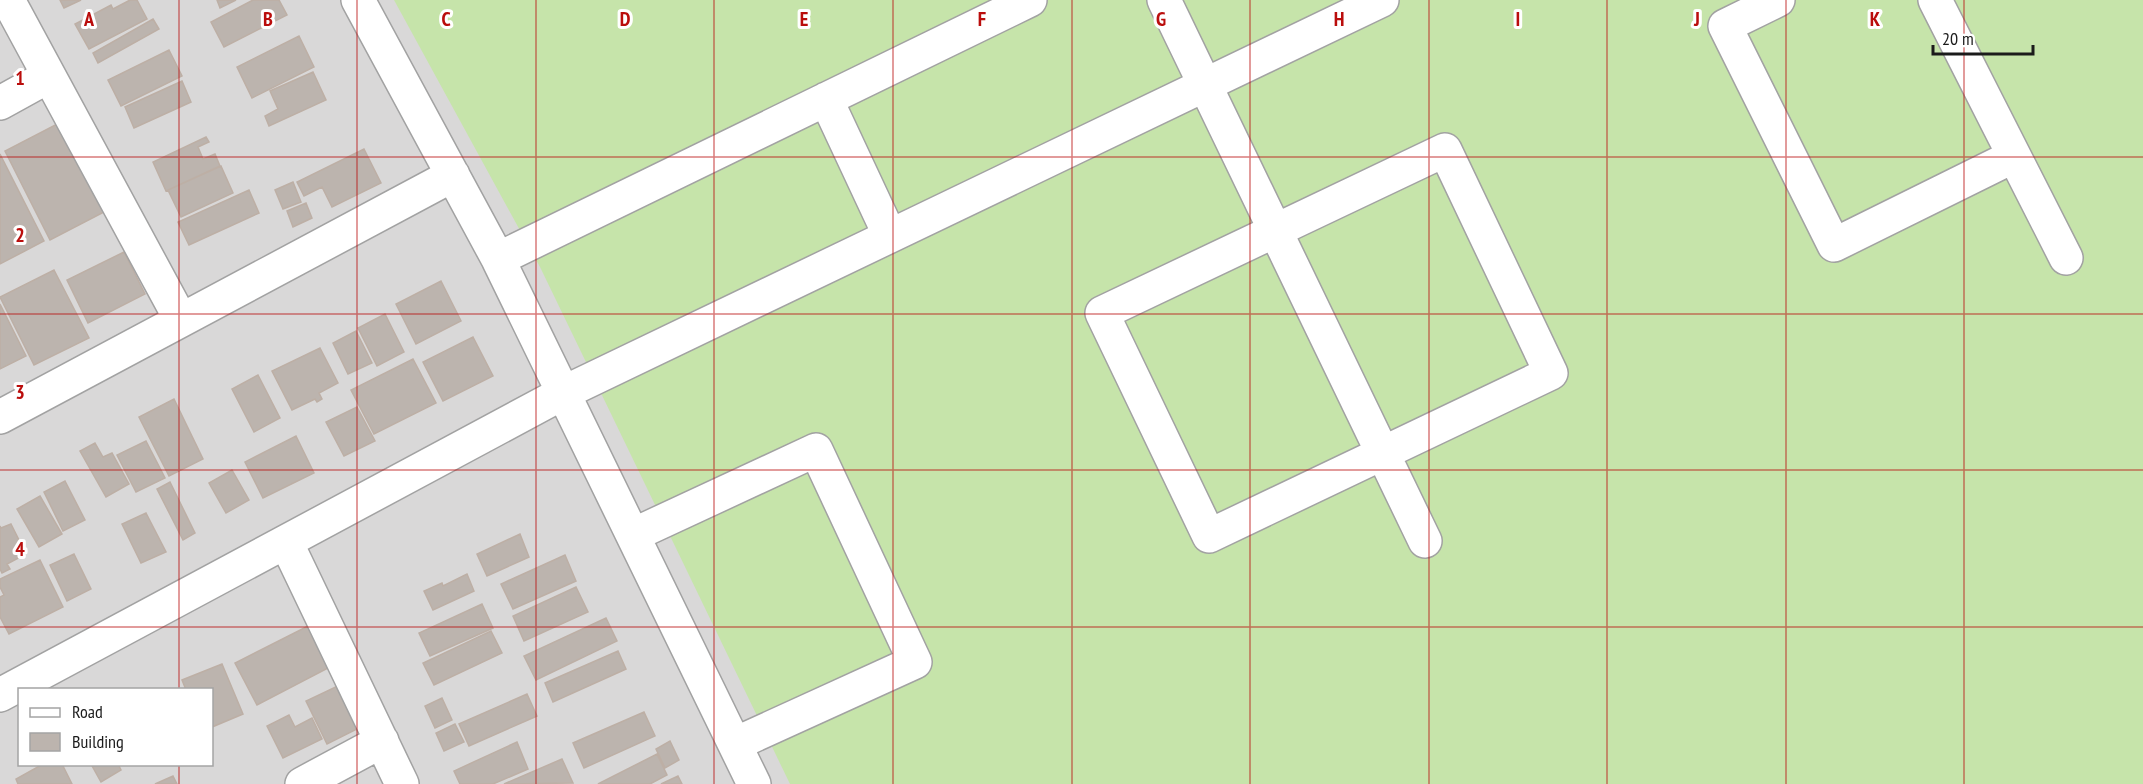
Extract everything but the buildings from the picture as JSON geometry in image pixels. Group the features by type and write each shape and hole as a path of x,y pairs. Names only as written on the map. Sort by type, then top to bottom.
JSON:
{"street":[{"path":"8,0 181,320"},
{"path":"358,0 498,259 754,784"},
{"path":"498,259 1030,0"},
{"path":"1164,0 1425,541"},
{"path":"0,695 563,393 1382,0"},
{"path":"1778,0 1725,26 1834,245 2014,156"},
{"path":"1935,0 2066,258"},
{"path":"0,103 49,76"},
{"path":"826,99 890,236"},
{"path":"1445,150 1551,373 1209,536 1102,313 1275,231 1445,150"},
{"path":"0,417 453,174"},
{"path":"633,535 816,450 915,662 735,744"},
{"path":"286,542 402,784"},
{"path":"302,784 382,741"}],"shaded area":[{"path":"0,0 2109,0 2143,784 0,784"}],"green space":[{"path":"394,0 2143,0 2143,784 790,784 540,267"}]}
